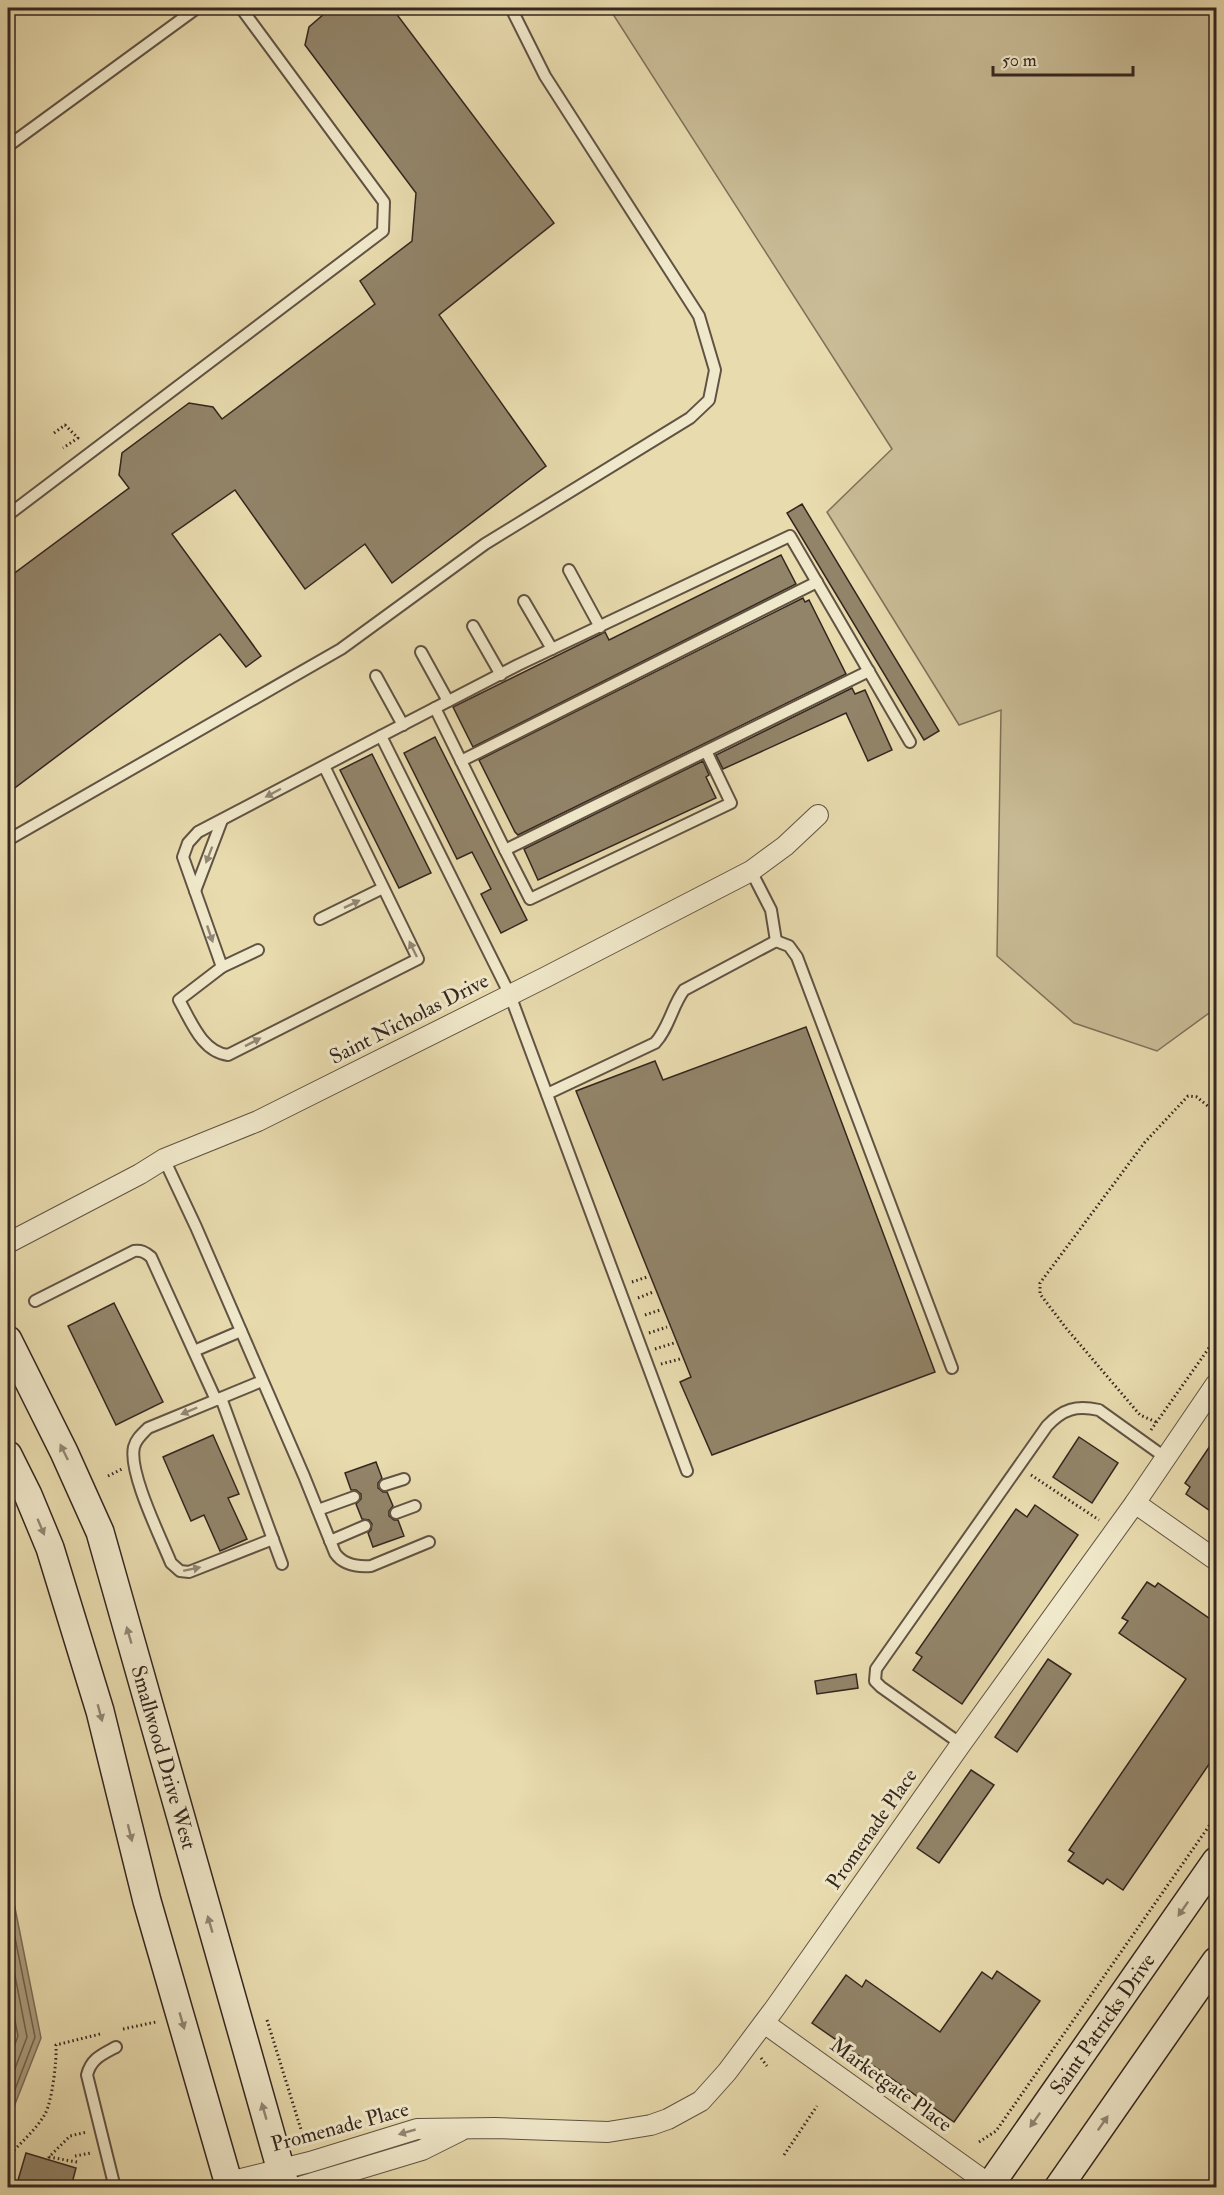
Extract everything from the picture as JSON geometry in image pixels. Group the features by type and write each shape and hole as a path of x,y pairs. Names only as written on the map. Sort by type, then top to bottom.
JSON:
{"main road":[{"name":"Smallwood Drive West","path":"8,1340 64,1452 100,1532 287,2181"},
{"path":"8,1455 50,1548 100,1711 147,1901 224,2186"},
{"name":"Saint Patricks Drive","path":"989,2186 1216,1861"},
{"path":"1058,2187 1216,1961"}],"street":[{"name":"Saint Nicholas Drive","path":"8,1242 140,1174 164,1159 258,1121 751,871 785,846 818,815"},
{"name":"Promenade Place","path":"224,2186 287,2181 417,2129 608,2132 633,2129 668,2119 701,2101 727,2072 764,2023 1135,1503 1216,1384"},
{"path":"1135,1503 1216,1560"},
{"name":"Marketgate Place","path":"764,2023 989,2186"}],"lane":[{"path":"8,146 197,8"},
{"path":"8,515 383,231 384,202 241,8"},
{"path":"8,840 341,649 484,544 690,418 709,400 715,370 699,316 545,76 511,8"},
{"path":"222,967 183,857 188,843 198,832 501,675 790,536 910,742"},
{"path":"569,570 600,627"},
{"path":"461,761 817,582"},
{"path":"525,601 552,650"},
{"path":"473,626 501,675"},
{"path":"421,652 448,702"},
{"path":"505,850 869,671"},
{"path":"376,676 403,724"},
{"path":"435,708 530,899 731,803 706,751"},
{"path":"381,736 510,995 687,1471"},
{"path":"258,950 222,967 179,1000 204,1043 217,1054 228,1055 418,959 324,766"},
{"path":"195,891 222,820"},
{"path":"751,871 771,910 776,941"},
{"path":"320,920 383,888"},
{"path":"547,1094 655,1043 662,1035 676,1001 684,990 776,941 789,946 797,957 952,1368"},
{"path":"164,1159 196,1227 339,1558 361,1566 383,1562 429,1542"},
{"path":"35,1301 134,1251 140,1251 151,1257 194,1352 219,1399 282,1564"},
{"path":"194,1352 241,1330"},
{"path":"262,1381 148,1428 138,1438 133,1458 145,1500 171,1563 180,1571 189,1572 273,1539"},
{"path":"961,1744 881,1687 875,1680 876,1669 1047,1426 1057,1415 1072,1409 1086,1407 1099,1410 1166,1458"},
{"path":"385,1485 404,1479"},
{"path":"318,1509 354,1497"},
{"path":"396,1513 415,1506"},
{"path":"330,1541 365,1526"},
{"path":"116,2047 96,2057 89,2066 87,2075 116,2187"}],"path":[{"path":"54,433 65,425 78,438 63,448"},
{"path":"1156,1422 1140,1415 1065,1328 1040,1294 1040,1283 1145,1142 1188,1096 1197,1097 1216,1113"},
{"path":"1152,1429 1216,1338"},
{"path":"108,1476 127,1467"},
{"path":"1018,1467 1099,1520"},
{"path":"979,2142 996,2131 1216,1816"},
{"path":"267,2020 303,2136 294,2139 301,2146"},
{"path":"123,2030 156,2022"},
{"path":"8,2157 46,2112 57,2058 56,2045 100,2034"},
{"path":"784,2155 817,2106"},
{"path":"70,2136 49,2157 77,2162"}],"shaded area":[{"path":"609,8 1216,8 1216,1008 1157,1051 1074,1023 997,956 1001,710 959,725 827,512 892,449"}],"water":[{"path":"8,1873 41,2038 8,2122"}],"building":[{"path":"331,8 392,8 554,223 439,315 546,466 392,583 365,544 305,589 235,490 172,534 261,656 246,667 220,634 8,793 8,578 129,488 119,475 122,453 189,403 213,407 222,419 375,304 360,281 412,241 416,193 305,45 309,27"},
{"path":"802,504 939,731 924,740 787,513"},
{"path":"781,555 796,584 473,747 453,707 605,632 609,640"},
{"path":"803,598 805,602 809,600 846,674 518,835 515,832 479,760"},
{"path":"852,688 855,694 865,690 892,750 868,761 846,713 723,769 716,755"},
{"path":"435,737 527,920 501,933 481,894 491,889 472,852 457,859 404,753"},
{"path":"372,754 431,873 399,888 340,770"},
{"path":"703,761 709,775 706,777 716,798 538,880 524,849"},
{"path":"806,1027 935,1372 712,1455 680,1382 691,1377 576,1091 655,1061 663,1080"},
{"path":"114,1303 163,1402 116,1425 68,1326"},
{"path":"213,1435 239,1494 228,1498 247,1539 220,1551 204,1515 191,1521 163,1457"},
{"path":"1079,1437 1118,1463 1092,1503 1053,1477"},
{"path":"1216,1437 1216,1515 1186,1494 1190,1487 1185,1483"},
{"path":"376,1462 382,1478 378,1483 378,1488 387,1492 393,1506 389,1511 389,1516 398,1520 404,1536 373,1547 368,1533 372,1524 369,1520 362,1519 356,1504 361,1499 361,1494 356,1490 351,1490 345,1473"},
{"path":"1035,1505 1078,1535 962,1704 913,1670 922,1657 916,1653 1016,1509 1027,1517"},
{"path":"1147,1582 1155,1587 1158,1583 1216,1623 1216,1754 1123,1890 1107,1879 1103,1884 1068,1861 1074,1853 1069,1850 1186,1679 1119,1633 1128,1621 1122,1618"},
{"path":"1048,1659 1071,1674 1017,1752 995,1737"},
{"path":"856,1674 858,1688 817,1694 815,1681"},
{"path":"971,1770 994,1785 939,1863 917,1848"},
{"path":"997,1971 1040,2001 954,2122 812,2023 846,1975 862,1987 866,1980 940,2032 982,1972 992,1979"},
{"path":"26,2153 76,2168 71,2187 16,2187"}]}
